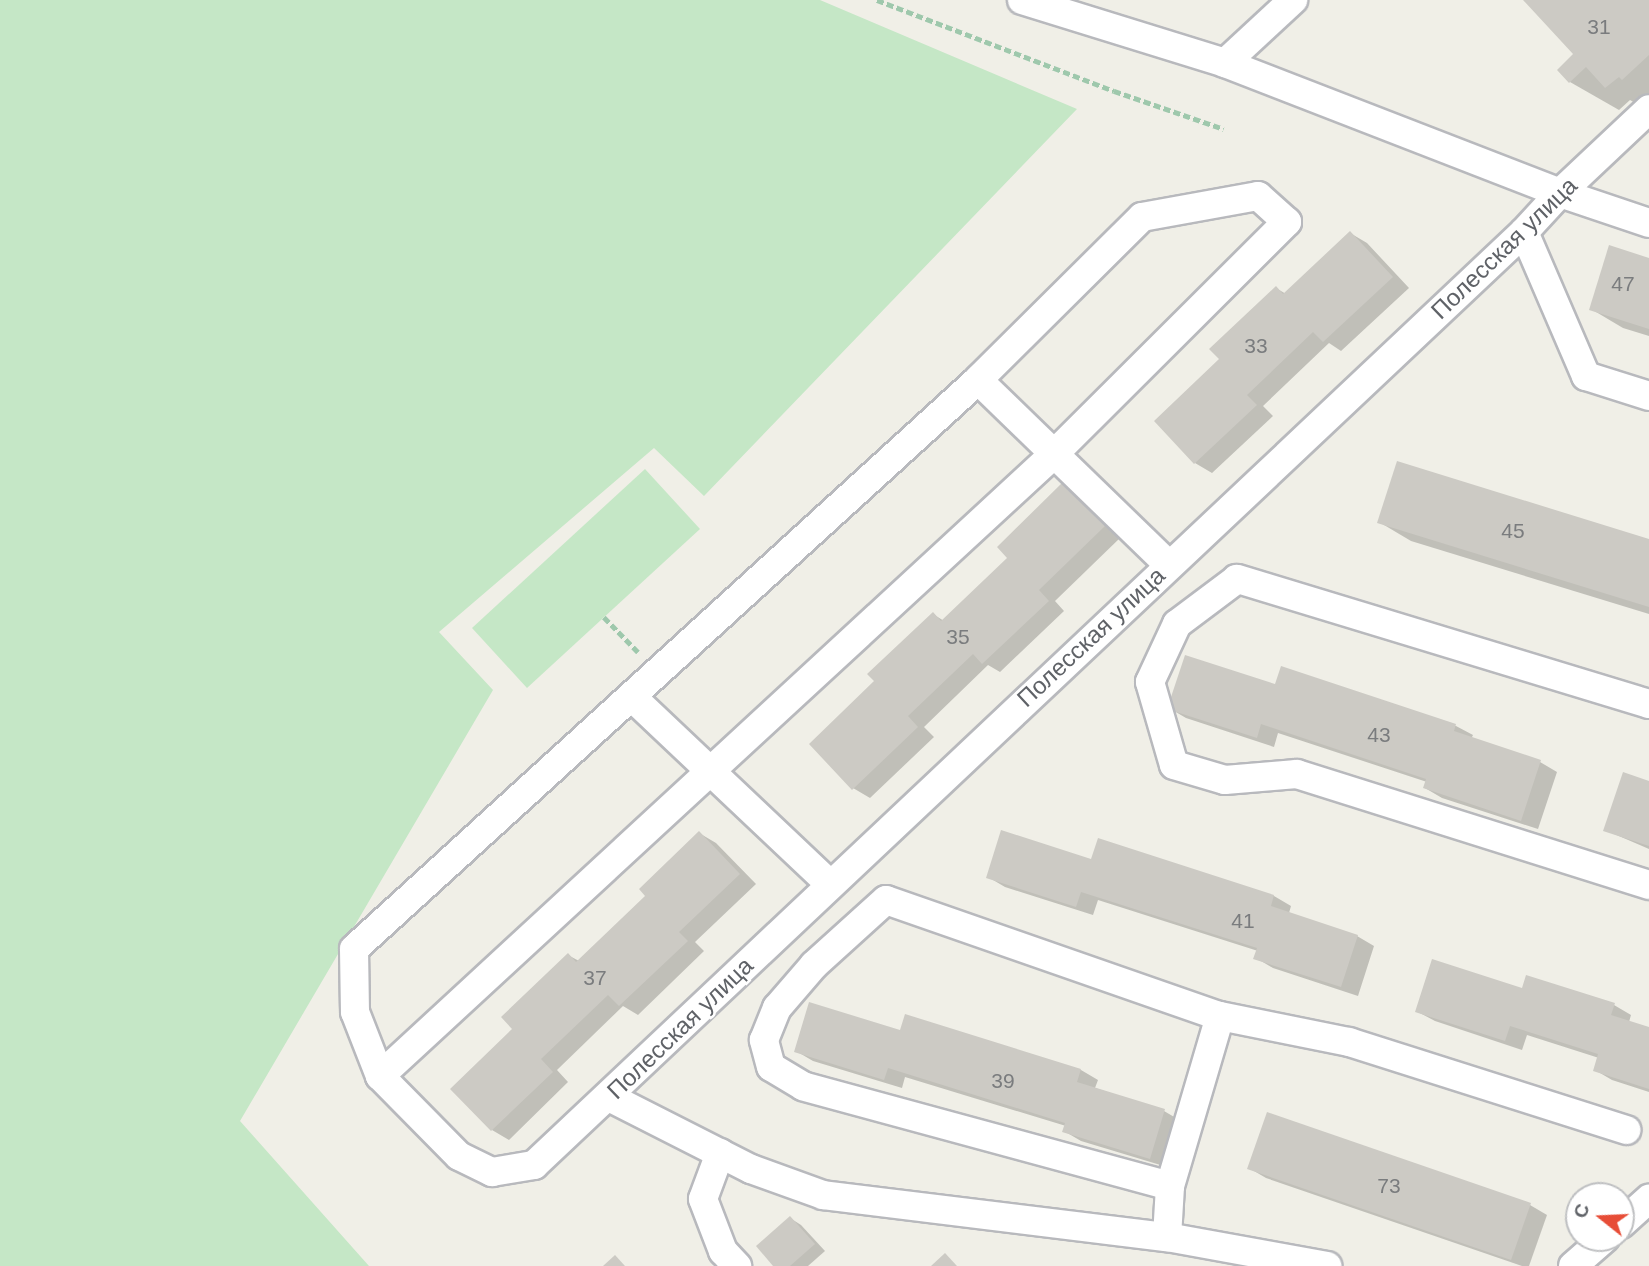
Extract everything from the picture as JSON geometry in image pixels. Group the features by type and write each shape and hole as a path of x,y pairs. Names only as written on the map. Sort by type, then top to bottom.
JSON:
{"street":[{"path":"1022,0 1225,63 1560,193 1649,223"},
{"path":"1225,63 1293,0"},
{"name":"Полесская улица","path":"380,1076 459,1156 492,1172 534,1165 609,1097 1168,564 1524,232 1560,193 1649,109"},
{"path":"1258,195 1287,222 1054,454 380,1076 355,1012 354,949 978,380 1142,217 1258,195"},
{"path":"1524,232 1586,376 1649,396"},
{"path":"978,380 1168,564"},
{"path":"1649,704 1237,579 1177,624 1150,682 1174,765 1225,780 1297,774 1649,885"},
{"path":"632,696 830,884"},
{"path":"1170,1186 803,1086 771,1067 764,1040 777,1008 814,965 886,900 1220,1016 1349,1042 1626,1130"},
{"path":"1167,1237 1170,1186 1220,1016"},
{"path":"609,1097 751,1169 823,1195 1167,1237 1327,1266"},
{"path":"720,1153 703,1199 730,1259"},
{"path":"1635,1212 1649,1199"},
{"path":"1573,1266 1589,1252"}],"path":[{"path":"877,0 1114,91 1224,129"},
{"path":"604,617 657,673"}],"green space":[{"path":"0,0 820,0 1077,109 704,496 654,448 439,632 493,690 240,1121 369,1266 0,1266"},
{"path":"645,469 700,529 527,688 472,628"}],"building":[{"path":"1523,0 1649,0 1649,55 1622,80 1619,77 1605,88 1586,67 1569,83 1557,70 1573,54"},
{"path":"1350,231 1393,277 1323,342 1313,332 1247,395 1257,405 1194,464 1154,421 1219,359 1209,349 1276,286 1283,294"},
{"path":"1609,245 1649,258 1649,329 1589,310"},
{"path":"1397,461 1649,539 1649,607 1377,523"},
{"path":"1063,482 1105,526 1039,590 1049,601 982,664 973,654 908,716 918,727 852,790 809,744 874,681 867,674 933,612 941,621 1007,558 997,547"},
{"path":"1185,655 1275,684 1281,666 1456,724 1454,731 1541,760 1521,821 1423,788 1426,779 1261,724 1257,738 1167,709"},
{"path":"1623,772 1649,781 1649,846 1603,831"},
{"path":"1001,830 1091,859 1098,838 1274,895 1271,906 1358,935 1341,987 1253,959 1257,948 1081,892 1076,907 986,878"},
{"path":"699,831 740,874 679,932 688,941 619,1006 608,995 541,1059 553,1072 491,1131 450,1089 512,1029 501,1017 568,953 576,962 645,896 639,889"},
{"path":"1432,959 1522,988 1526,975 1615,1003 1611,1015 1649,1027 1649,1089 1593,1071 1598,1054 1510,1026 1505,1041 1415,1012"},
{"path":"809,1002 900,1030 905,1014 1081,1069 1077,1082 1165,1109 1150,1159 1062,1132 1065,1123 888,1068 884,1080 794,1052"},
{"path":"1267,1112 1531,1203 1511,1260 1247,1169"},
{"path":"790,1216 815,1244 790,1266 773,1266 756,1246"},
{"path":"945,1253 957,1266 931,1266"},
{"path":"615,1255 625,1266 603,1266"}]}
